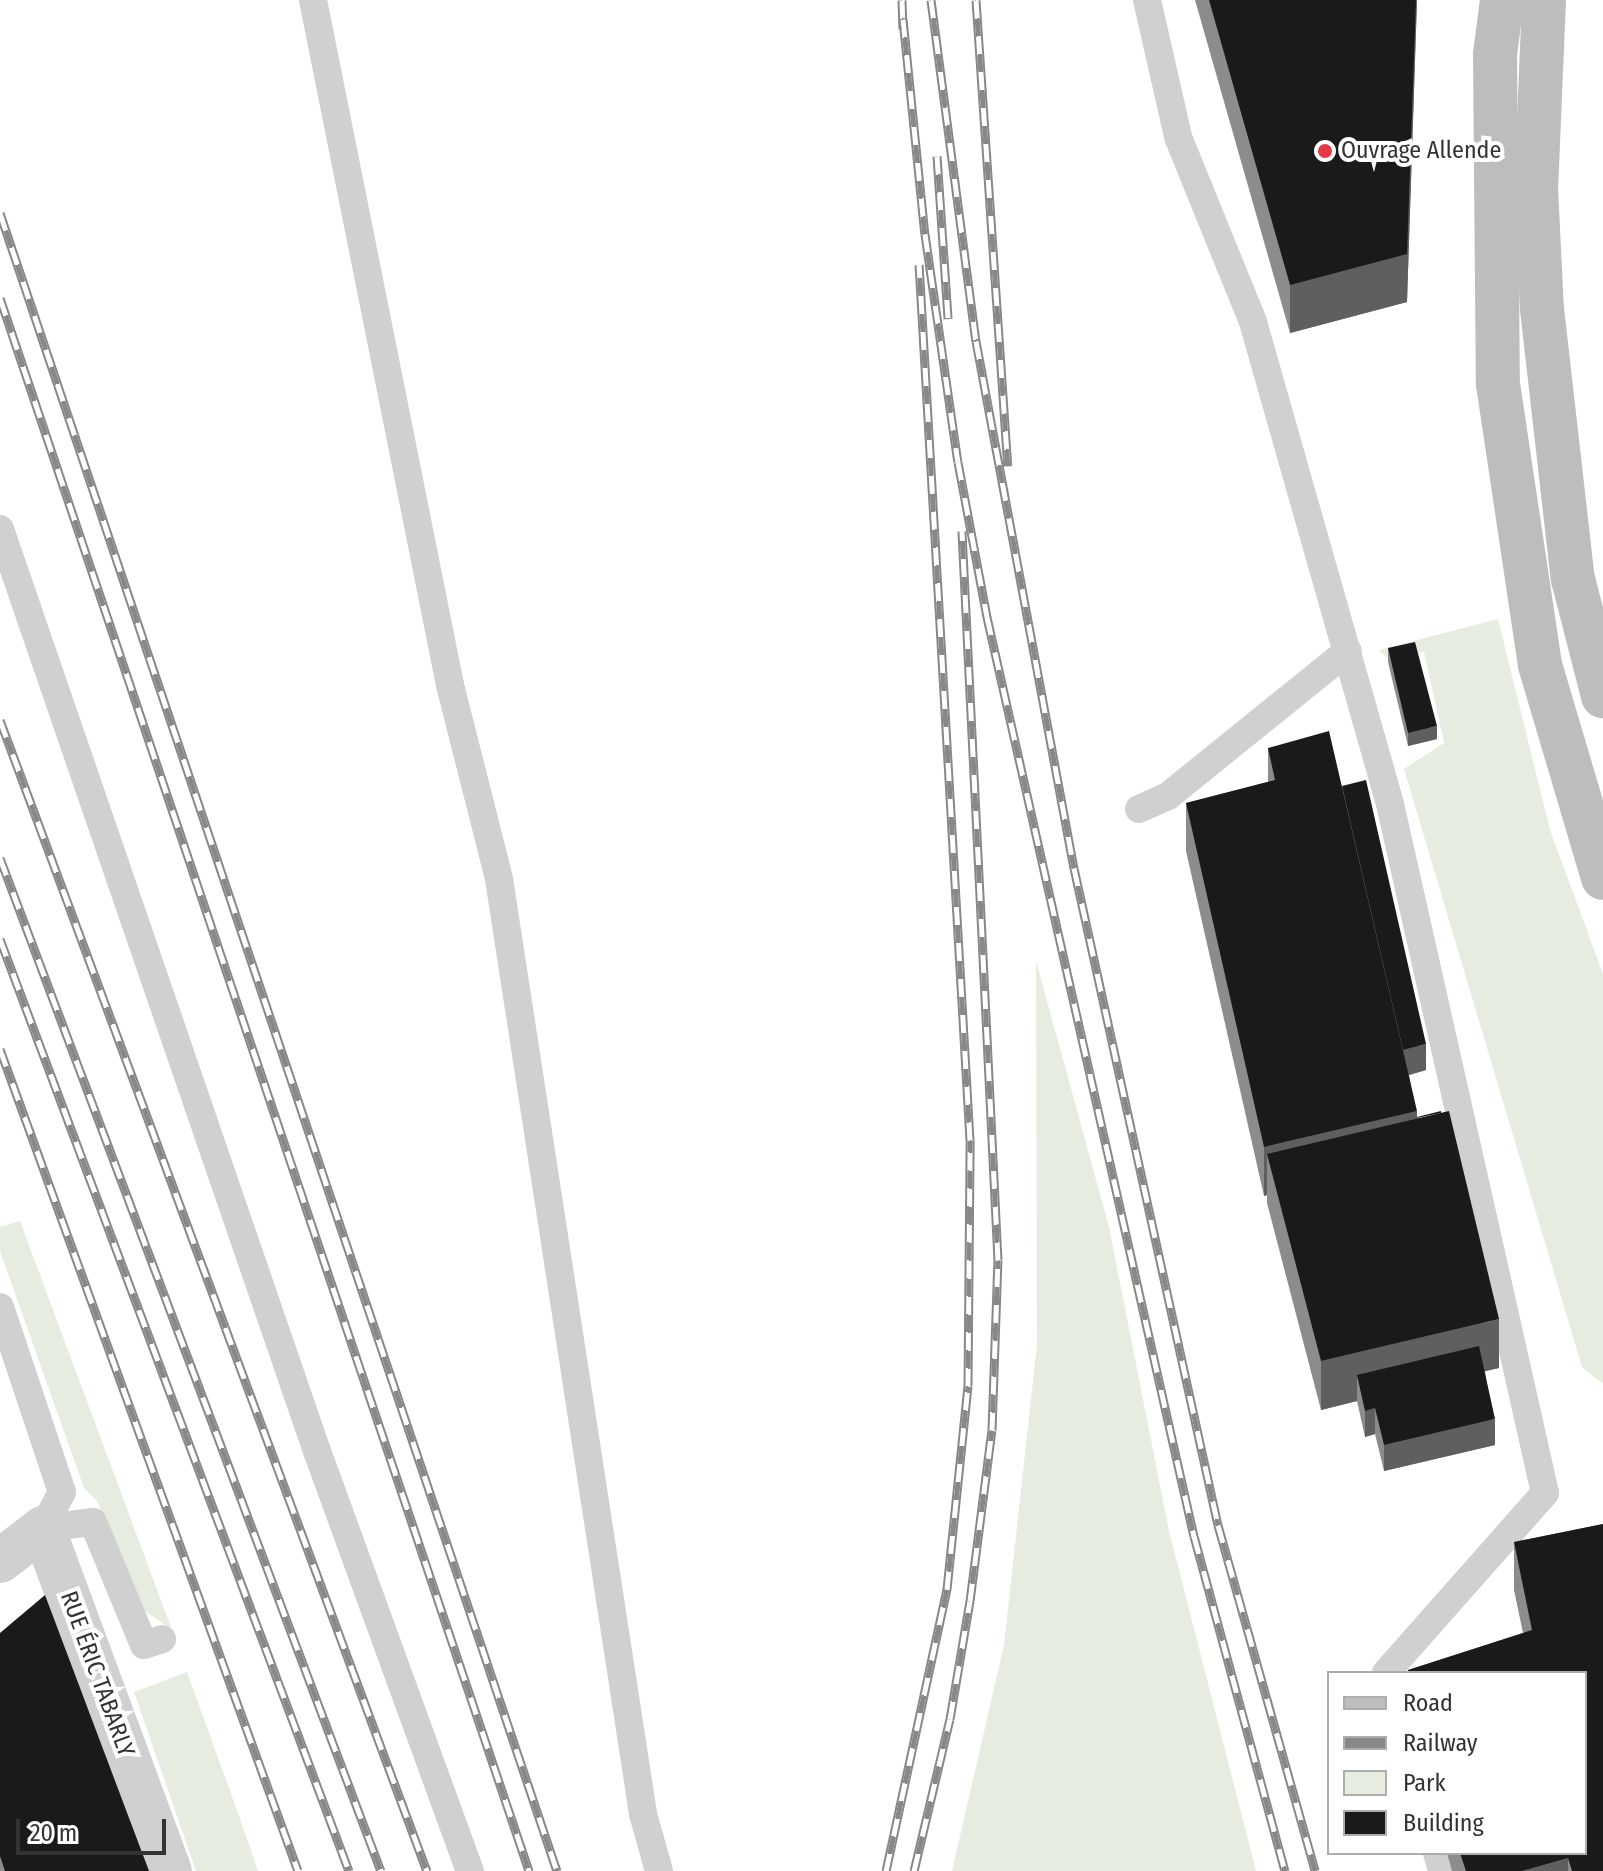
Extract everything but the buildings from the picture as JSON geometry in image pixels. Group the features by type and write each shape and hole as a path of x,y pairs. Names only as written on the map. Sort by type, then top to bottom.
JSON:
{"street":[{"path":"1502,0 1495,55 1498,384 1540,665 1603,878"},
{"path":"1544,0 1536,188 1542,309 1573,579 1603,696"},
{"path":"0,1561 43,1528"},
{"name":"RUE ÉRIC TABARLY","path":"43,1528 170,1871"}],"lane":[{"path":"313,0 450,685 499,879 643,1814 659,1871"},
{"path":"1147,0 1178,137 1253,322 1390,804 1545,1493 1388,1671"},
{"path":"0,529 317,1451 470,1871"},
{"path":"1139,809 1168,796 1348,651"},
{"path":"0,1307 62,1492 43,1528"},
{"path":"43,1528 93,1522 144,1645 162,1639"}],"green space":[{"path":"1498,619 1550,830 1603,974 1603,1384 1582,1367 1404,769 1444,743 1424,652 1386,657 1379,650"},
{"path":"1036,961 1109,1227 1169,1531 1256,1871 952,1871 1004,1645 1037,1345"},
{"path":"20,1221 172,1630 144,1610 97,1501 84,1488 0,1251 0,1227"},
{"path":"187,1672 258,1871 196,1871 134,1692"}],"railway":[{"path":"902,0 903,29"},
{"path":"931,0 976,341 1074,868 1218,1525 1315,1871"},
{"path":"976,0 1008,466"},
{"path":"903,19 925,234 958,462 987,617 1194,1536 1285,1871"},
{"path":"937,156 948,319"},
{"path":"0,213 557,1871"},
{"path":"886,1871 947,1589 968,1386 970,1140 919,264"},
{"path":"0,298 529,1871"},
{"path":"914,1871 950,1719 970,1601 992,1430 998,1260 962,531"},
{"path":"0,720 427,1871"},
{"path":"0,858 381,1871"},
{"path":"0,939 349,1871"},
{"path":"0,1049 298,1871"}],"place":[{"name":"Ouvrage Allende","path":"1325,151"}]}
